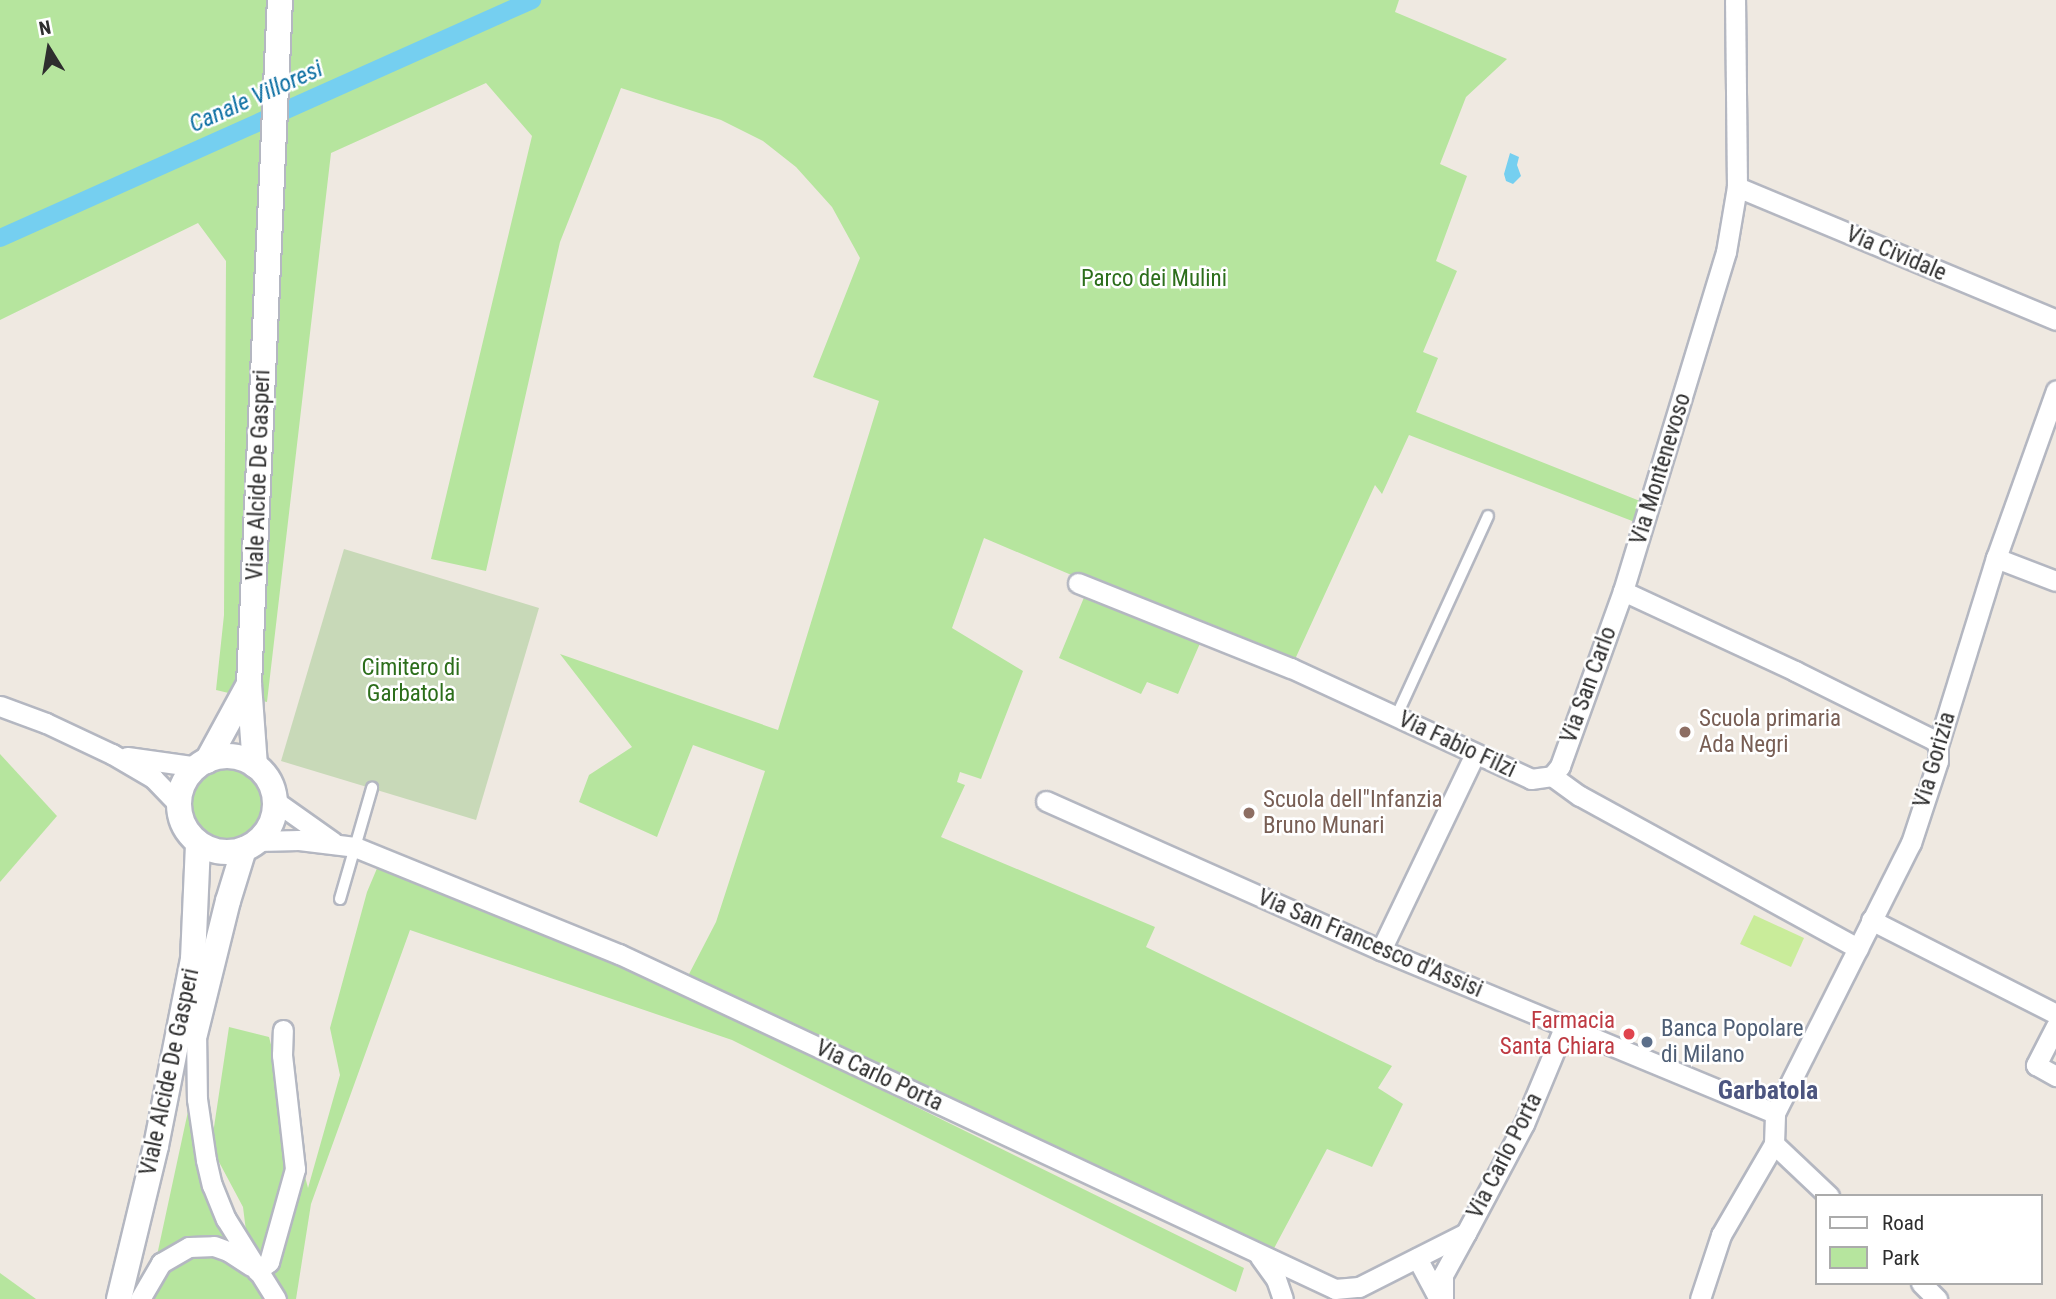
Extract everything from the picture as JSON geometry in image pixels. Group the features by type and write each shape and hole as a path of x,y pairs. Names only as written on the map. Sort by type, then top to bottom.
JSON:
{"street":[{"name":"Viale Alcide De Gasperi","path":"202,764 249,684 281,0"},
{"name":"Via Montenevoso","path":"1623,591 1726,252 1737,187 1735,0"},
{"name":"Via Cividale","path":"1737,187 2056,320"},
{"name":"Via Gorizia","path":"1775,1113 1911,843 1938,761 1938,746 1996,558 2056,390"},
{"path":"1996,558 2056,581"},
{"name":"Via Fabio Filzi","path":"1078,583 1291,668 1531,779 1552,776"},
{"path":"1623,591 1796,671 1934,740 1938,746"},
{"name":"Via San Carlo","path":"1552,776 1560,766 1623,591"},
{"path":"249,684 256,766"},
{"path":"0,706 46,723 112,754 153,778 179,805"},
{"path":"112,754 202,764 232,757 256,766 269,781 275,801 268,830 251,845 213,850 198,843 184,826 179,805 184,784 202,764"},
{"path":"1381,950 1475,754"},
{"path":"1552,776 1580,796 1858,947"},
{"path":"275,801 334,843"},
{"name":"Via San Francesco d'Assisi","path":"1046,801 1563,1028 1775,1113"},
{"name":"Viale Alcide De Gasperi","path":"119,1299 156,1146 193,960 198,906 198,843"},
{"name":"Via Carlo Porta","path":"251,845 334,843 355,847 619,954 1315,1281 1346,1290 1359,1287 1466,1233 1524,1124 1563,1028"},
{"name":"Viale Alcide De Gasperi","path":"132,1299 228,901 251,845"},
{"path":"1871,920 2056,1014"},
{"path":"2056,1026 2036,1065 2056,1076"},
{"path":"196,1030 197,1099 205,1160 226,1219 276,1299"},
{"path":"257,1271 270,1262 295,1169 282,1055 283,1030"},
{"path":"1700,1299 1721,1235 1774,1144 1775,1113"},
{"path":"1774,1144 1827,1194"},
{"path":"1441,1299 1443,1275 1466,1233"},
{"path":"140,1299 161,1263 189,1247 214,1246 228,1251 257,1271"},
{"path":"1257,1254 1276,1279 1283,1299"},
{"path":"1417,1258 1441,1299"},
{"path":"1923,1285 1937,1299"}],"lane":[{"path":"1396,717 1488,516"},
{"path":"340,899 372,788"}],"green space":[{"name":"Parco dei Mulini","path":"0,0 1399,0 1395,12 1507,59 1466,97 1440,164 1467,176 1436,261 1457,271 1423,352 1438,358 1416,412 1645,503 1640,524 1409,435 1382,494 1375,485 1291,668 984,538 952,628 1023,671 981,779 960,772 957,782 965,785 941,837 1155,927 1146,947 1392,1066 1378,1088 1403,1104 1372,1167 1327,1149 1271,1254 688,976 716,922 765,771 693,745 657,837 579,802 589,775 632,747 560,654 778,730 879,401 813,377 860,258 832,207 796,167 763,141 721,120 621,88 560,242 486,571 431,559 532,136 486,83 331,153 267,702 216,690 224,615 226,261 198,223 0,320"},
{"name":"Cimitero di Garbatola","path":"344,549 539,608 476,820 281,761"},
{"path":"1085,595 1201,641 1178,694 1147,682 1141,694 1059,658"},
{"path":"0,754 57,816 0,882"},
{"path":"227,768 248,774 258,784 264,805 258,826 248,836 227,842 206,836 196,826 190,805 196,784 206,774"},
{"path":"378,866 658,980 1244,1268 1236,1292 732,1040 410,930 311,1204 296,1299 151,1299 173,1260 212,1252 243,1267 252,1279 243,1207 211,1147 229,1027 269,1037 308,1188 340,1075 330,1028 367,892"},
{"path":"1754,915 1804,938 1791,967 1740,944"},
{"path":"190,1102 229,1241 210,1235 190,1237 173,1244 156,1260"},
{"path":"0,1273 36,1299 0,1299"}],"water":[{"path":"1510,153 1519,157 1517,165 1521,176 1513,184 1506,181 1504,174"}],"waterway":[{"name":"Canale Villoresi","path":"0,238 532,0"}],"place":[{"name":"Scuola primaria Ada Negri","path":"1685,732"},
{"name":"Scuola dell\"Infanzia Bruno Munari","path":"1249,813"},
{"name":"Farmacia Santa Chiara","path":"1629,1034"},
{"name":"Banca Popolare di Milano","path":"1647,1042"}],"district":[{"name":"Garbatola","path":"1768,1091"}]}
